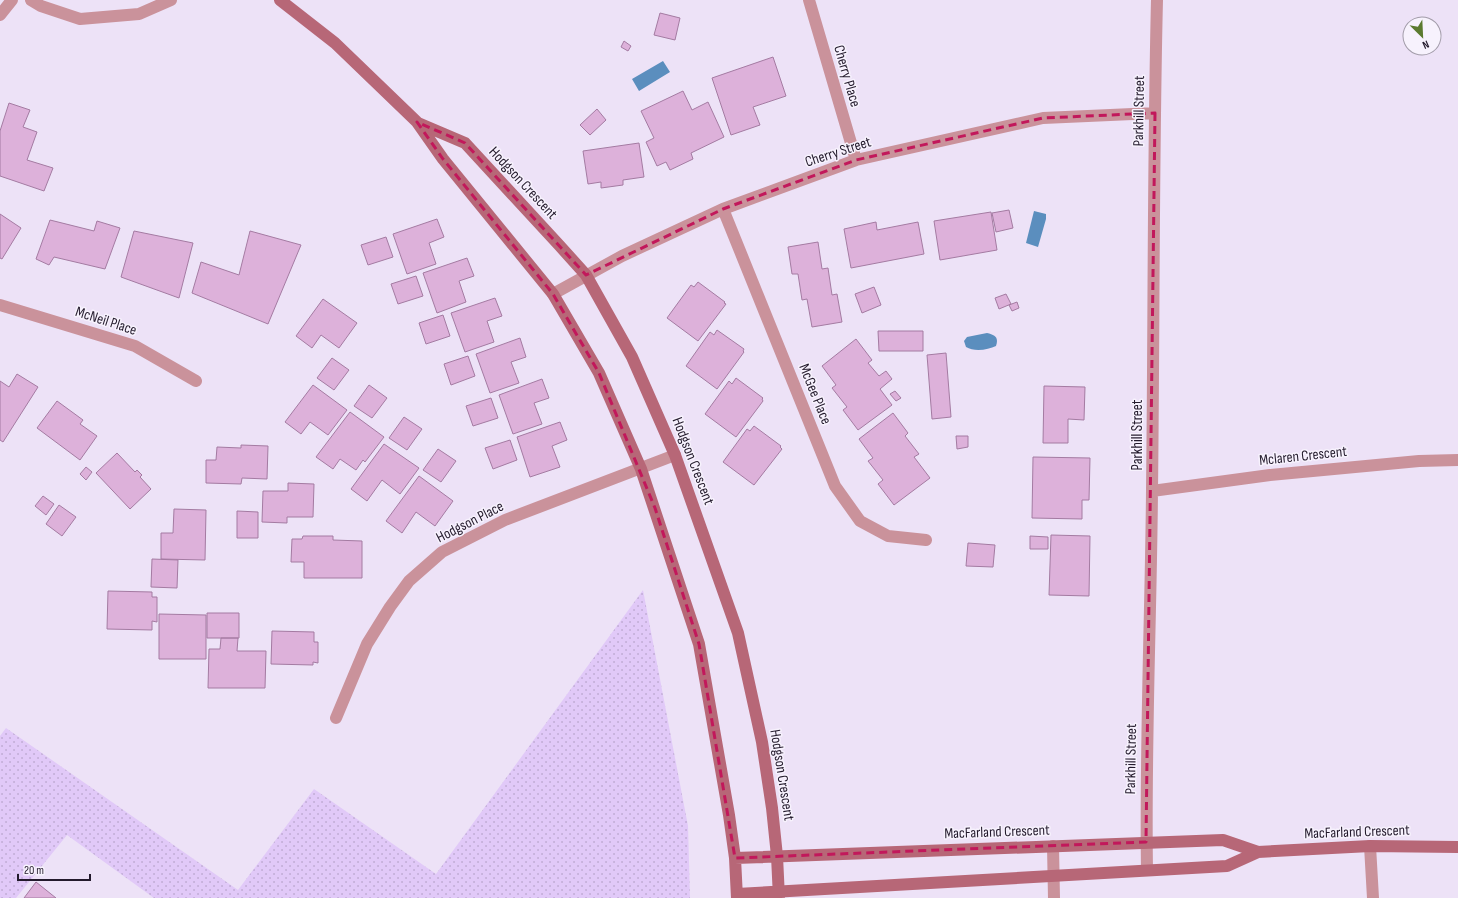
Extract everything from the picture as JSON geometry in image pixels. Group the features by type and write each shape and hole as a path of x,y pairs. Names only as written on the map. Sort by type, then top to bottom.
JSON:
{"street":[{"path":"0,15 12,0"},
{"path":"31,0 40,6 80,19 139,14 171,0"},
{"name":"Hodgson Crescent","path":"280,0 335,43 417,122 443,159 553,294 599,373 641,469 699,644 729,815 735,858 737,896"},
{"name":"Cherry Place","path":"809,0 856,160"},
{"name":"Parkhill Street","path":"1146,870 1152,491 1157,0"},
{"name":"Cherry Street","path":"553,294 622,256 723,209 856,160 1043,118 1155,113"},
{"name":"Hodgson Crescent","path":"417,122 465,143 586,275 632,356 675,455 738,633 762,742 772,808 779,895"},
{"name":"McGee Place","path":"723,209 835,486 860,521 888,536 926,540"},
{"name":"McNeil Place","path":"0,305 134,346 196,381"},
{"name":"Hodgson Place","path":"336,718 366,644 409,581 442,552 505,520 675,455"},
{"name":"Mclaren Crescent","path":"1152,491 1270,475 1419,461 1458,460"},
{"name":"MacFarland Crescent","path":"735,858 1223,840 1258,852"},
{"path":"1053,846 1054,898"},
{"path":"1370,846 1373,898"},
{"name":"MacFarland Crescent","path":"737,896 779,895 1146,870 1227,866 1258,852 1370,846 1458,847"}],"highlighted area":[{"path":"1155,113 1146,842 735,858 699,644 655,508 599,373 553,294 443,159 417,122 465,143 586,275 723,209 856,160 1043,118"}],"shaded area":[{"path":"643,590 688,826 690,898 154,898 67,835 16,898 0,898 0,736 6,728 238,890 314,789 436,874"}],"water":[{"path":"663,61 670,72 639,91 632,79"},
{"path":"1034,211 1046,214 1038,247 1026,243"},
{"path":"987,333 997,338 996,346 981,350 973,350 966,347 964,341 967,337"}],"building":[{"path":"660,13 680,18 675,40 654,35"},
{"path":"624,41 631,46 628,51 621,47"},
{"path":"773,57 786,96 753,107 760,125 731,135 712,78"},
{"path":"683,91 692,110 708,102 724,137 691,153 693,159 670,170 666,162 657,166 646,142 654,138 641,111"},
{"path":"9,103 30,110 23,127 37,132 27,160 53,168 44,191 0,176 0,131"},
{"path":"597,109 606,120 590,135 580,125"},
{"path":"639,143 644,177 623,180 623,185 601,188 601,182 588,184 583,151"},
{"path":"1009,210 1013,228 996,232 992,213"},
{"path":"991,212 997,250 940,260 934,221"},
{"path":"0,214 21,228 2,259 0,258"},
{"path":"437,219 444,237 429,243 436,264 407,274 393,234"},
{"path":"50,220 94,231 97,221 120,228 105,269 54,257 49,265 36,259"},
{"path":"876,222 877,230 918,222 924,254 851,268 844,229"},
{"path":"134,231 193,243 179,298 121,277"},
{"path":"250,231 301,245 268,324 192,293 201,262 239,275"},
{"path":"386,237 393,257 368,265 361,245"},
{"path":"818,242 822,269 828,268 832,295 837,294 842,322 812,327 807,299 802,300 798,274 792,274 788,247"},
{"path":"467,258 474,276 459,281 466,302 437,313 423,273"},
{"path":"416,276 423,296 398,304 391,284"},
{"path":"698,282 726,304 698,341 667,318 691,285 694,287"},
{"path":"874,287 881,305 862,313 855,294"},
{"path":"1006,294 1011,304 999,309 995,298"},
{"path":"495,298 502,316 487,321 494,342 465,352 451,313"},
{"path":"323,299 357,323 339,348 321,335 312,348 296,336"},
{"path":"1017,302 1019,308 1012,311 1009,305"},
{"path":"443,315 450,336 426,344 419,323"},
{"path":"717,330 744,349 744,352 717,389 686,366 710,332 714,335"},
{"path":"878,331 923,331 923,351 879,351"},
{"path":"520,338 526,357 511,362 519,383 490,393 476,354"},
{"path":"856,339 872,360 868,363 879,376 886,371 892,379 880,389 892,405 858,430 843,410 847,407 832,388 836,385 822,366"},
{"path":"946,353 951,417 932,419 927,355"},
{"path":"468,356 475,376 451,385 444,364"},
{"path":"332,358 349,370 334,390 317,378"},
{"path":"17,374 38,387 3,442 0,440 0,381 9,387"},
{"path":"736,378 763,398 763,401 736,437 705,414 729,381 732,384"},
{"path":"542,379 549,398 534,403 542,424 513,434 499,395"},
{"path":"313,385 347,410 328,435 310,422 301,434 285,422"},
{"path":"369,385 387,398 372,418 354,406"},
{"path":"1044,386 1085,387 1084,420 1068,419 1068,443 1043,443"},
{"path":"895,391 901,398 896,401 890,394"},
{"path":"491,398 498,418 473,426 466,406"},
{"path":"57,401 83,420 80,424 97,436 80,460 37,428"},
{"path":"350,412 384,437 365,462 363,460 356,470 340,459 333,469 316,457"},
{"path":"893,413 908,433 905,436 919,454 914,457 930,478 894,505 878,484 883,480 868,461 873,458 859,439"},
{"path":"404,417 422,429 407,450 389,438"},
{"path":"560,422 567,440 552,446 560,467 530,477 517,437"},
{"path":"754,426 781,446 780,447 782,449 754,485 723,462 747,429 750,431"},
{"path":"956,436 968,436 968,447 957,449"},
{"path":"510,440 517,460 493,469 485,448"},
{"path":"384,444 419,468 400,494 382,480 367,501 351,489"},
{"path":"241,445 268,446 267,479 242,478 241,484 206,483 206,460 216,460 217,447 241,448"},
{"path":"438,449 456,461 441,482 423,470"},
{"path":"117,453 135,472 137,470 142,475 140,477 151,489 130,509 96,473"},
{"path":"1033,457 1090,458 1089,500 1082,500 1082,519 1032,518"},
{"path":"86,467 92,472 86,480 80,474"},
{"path":"419,476 453,501 435,526 416,512 402,533 386,521"},
{"path":"288,483 314,484 313,517 287,517 287,523 262,522 263,491 288,491"},
{"path":"43,496 54,504 46,515 35,506"},
{"path":"59,505 76,517 62,536 46,524"},
{"path":"174,509 206,510 205,560 161,559 161,533 173,533"},
{"path":"237,511 258,512 258,538 237,538"},
{"path":"1051,535 1090,536 1089,596 1049,595"},
{"path":"303,536 333,536 333,540 362,541 362,578 304,578 304,562 291,562 292,539 302,539"},
{"path":"1030,536 1048,537 1048,549 1030,549"},
{"path":"968,543 995,545 993,567 966,566"},
{"path":"152,559 178,560 177,588 151,587"},
{"path":"108,591 152,592 152,597 157,597 157,622 152,621 152,630 107,629"},
{"path":"207,613 239,613 239,638 207,638"},
{"path":"159,614 206,615 206,659 159,659"},
{"path":"272,631 314,632 314,642 318,642 318,663 313,662 313,665 271,664"},
{"path":"221,638 238,638 237,651 266,651 265,688 208,688 209,649 220,649"},
{"path":"36,882 56,898 24,898"}]}
